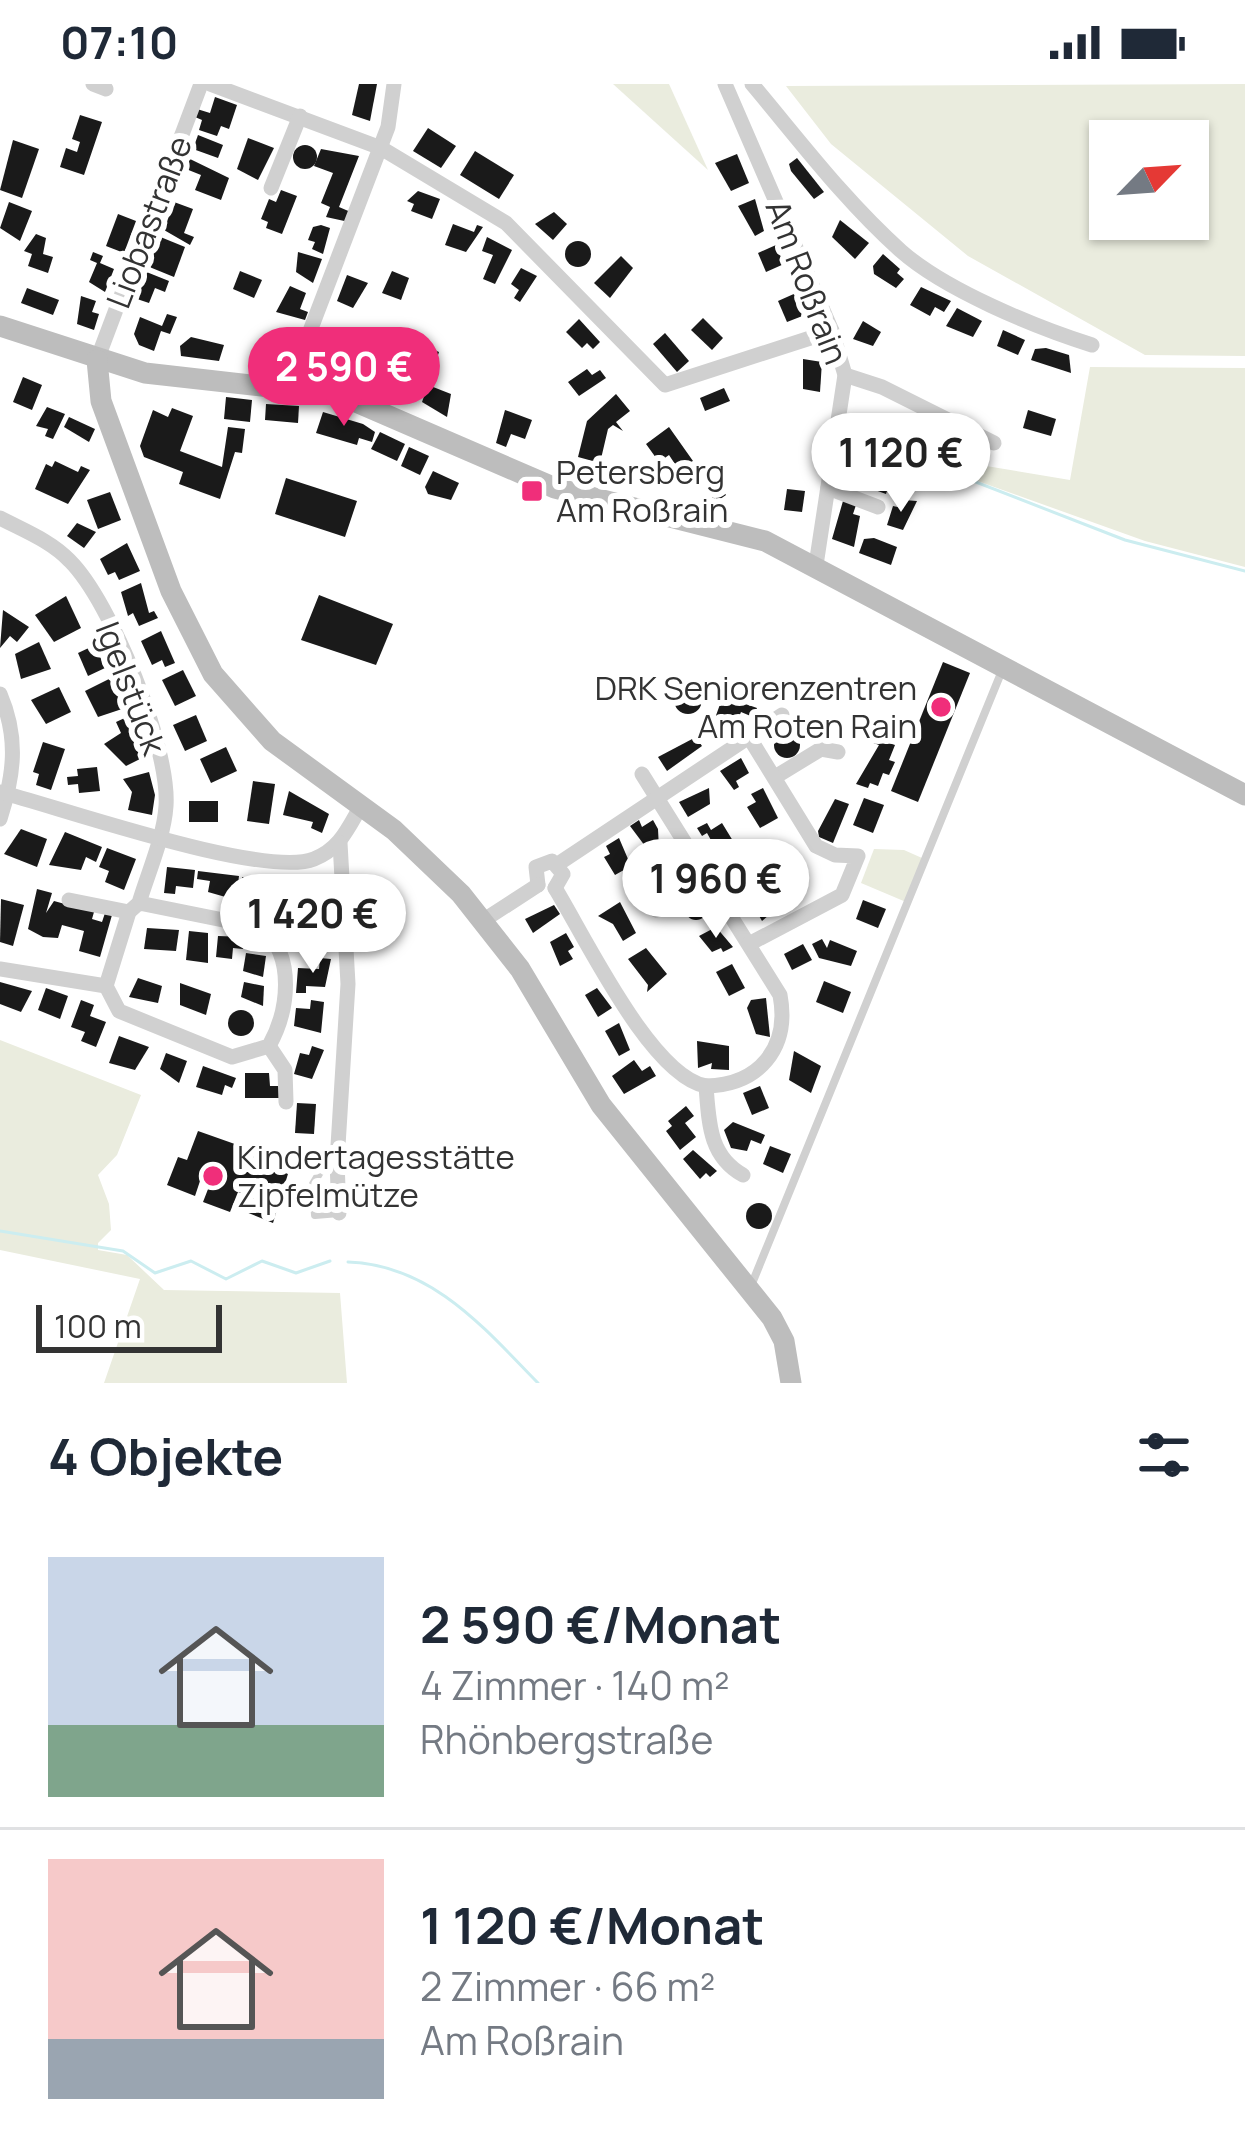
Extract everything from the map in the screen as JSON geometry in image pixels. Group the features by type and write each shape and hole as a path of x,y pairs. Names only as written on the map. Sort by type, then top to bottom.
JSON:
{"street":[{"name":"Liobastraße","path":"97,360 201,84"},
{"path":"210,84 381,148 506,223 665,385 832,332"},
{"path":"289,386 381,148 394,84"},
{"name":"Am Roßrain","path":"725,84 832,332 845,375 816,565"},
{"path":"752,84 848,199 902,252 930,273 1092,346"},
{"path":"271,188 300,116"},
{"path":"0,326 97,360 186,380 289,386 374,406 555,488 731,530 816,565 1245,796"},
{"path":"97,360 101,400 170,591 199,650 250,720 437,868 484,920 527,980 601,1106 782,1336 791,1383"},
{"path":"845,375 882,387 994,443"},
{"path":"828,488 878,507"},
{"name":"Igelstück","path":"0,518 54,546 74,564 111,625 160,761 166,806 106,986"},
{"path":"0,694 14,737 0,819"},
{"path":"538,885 534,873 540,863 558,863 782,715"},
{"path":"749,737 816,846 835,855 858,856 842,895 749,944"},
{"path":"775,777 821,749 838,752"},
{"path":"484,920 538,885 555,888 663,1062 690,1083 706,1086 745,1080 766,1065 783,1030 780,995 642,774"},
{"path":"4,792 158,838 301,863 340,843"},
{"path":"339,1213 332,1162 349,984 340,843 361,806"},
{"path":"555,888 563,880 558,863"},
{"path":"656,910 707,877"},
{"path":"69,900 263,928 275,939 286,962 285,990 269,1046 285,1070 286,1102"},
{"path":"0,969 106,986 119,1011 139,1023 232,1057 269,1046"},
{"path":"706,1086 714,1146 727,1166 743,1175"}],"lane":[{"path":"749,1290 759,1276 1004,666"},
{"path":"332,1162 313,1184 316,1215 339,1213"}],"shaded area":[{"path":"613,84 669,84 708,170"},
{"path":"1245,84 1245,356 1145,355 968,256 831,144 786,86"},
{"path":"1090,367 1245,368 1245,567 1145,541 947,470 950,460 1070,480"},
{"path":"874,849 904,850 922,858 906,902 861,883"},
{"path":"0,1040 141,1095 117,1155 98,1175 109,1204 111,1230 98,1243 98,1250 127,1255 164,1290 340,1293 347,1383 104,1383 140,1279 0,1250"}],"building":[{"path":"359,84 377,84 370,121 352,115"},
{"path":"215,97 237,105 229,129 221,126 217,136 199,130 202,120 195,117 197,109 210,113"},
{"path":"80,115 102,122 84,175 60,167 66,148 77,152 80,142 72,139"},
{"path":"428,128 456,146 441,168 413,151"},
{"path":"198,135 223,145 218,158 193,149"},
{"path":"248,138 274,148 258,180 237,169"},
{"path":"13,140 39,149 22,198 0,190"},
{"path":"305,145 314,148 314,166 305,169 296,166 293,157 296,148"},
{"path":"321,149 359,156 339,207 353,213 349,222 326,217 330,207 321,203 333,173 314,166"},
{"path":"475,151 514,175 499,199 460,175"},
{"path":"737,154 749,183 731,191 715,163"},
{"path":"797,158 824,192 814,199 791,171 789,164"},
{"path":"190,159 229,178 221,200 195,190 201,175 186,169"},
{"path":"281,190 297,196 282,234 266,228 268,222 261,219 269,199 276,202"},
{"path":"418,191 440,199 432,219 411,211 414,204 407,201"},
{"path":"755,199 764,231 755,236 738,206"},
{"path":"9,202 32,211 20,241 0,228"},
{"path":"174,202 193,209 184,233 194,237 190,245 164,230"},
{"path":"554,212 567,224 553,240 535,224"},
{"path":"118,214 136,221 124,253 106,246"},
{"path":"840,220 869,243 855,259 832,237"},
{"path":"453,224 474,232 477,225 483,227 466,252 445,245"},
{"path":"313,227 330,228 323,254 312,249 315,242 308,240"},
{"path":"36,234 46,238 43,254 53,257 48,273 28,266 32,254 24,251"},
{"path":"158,236 185,247 174,277 147,266"},
{"path":"487,237 512,250 495,284 483,279 493,255 482,251"},
{"path":"578,241 591,254 578,267 565,254"},
{"path":"776,245 784,264 766,272 758,253"},
{"path":"93,252 103,256 100,263 114,269 105,292 89,282 97,263 90,260"},
{"path":"298,252 322,259 313,283 296,272"},
{"path":"883,254 904,279 896,288 874,274 873,266"},
{"path":"621,256 633,268 610,298 594,283"},
{"path":"521,268 537,276 520,302 514,298 519,290 511,284"},
{"path":"144,271 169,281 165,292 155,288 149,303 134,298"},
{"path":"240,271 262,280 254,298 233,289"},
{"path":"392,271 409,278 401,300 382,293"},
{"path":"347,275 368,283 353,308 337,301"},
{"path":"290,286 306,293 300,309 308,312 305,320 276,312"},
{"path":"921,287 951,301 944,312 935,307 930,316 910,305"},
{"path":"27,288 59,300 53,315 21,303"},
{"path":"796,293 805,315 787,322 778,301"},
{"path":"81,296 96,301 92,312 99,314 94,330 77,324"},
{"path":"957,308 982,321 973,337 946,326"},
{"path":"167,314 177,317 170,334 161,331 154,351 139,345 134,334 140,317 162,326"},
{"path":"703,318 723,338 712,350 691,330"},
{"path":"579,319 600,342 593,349 587,343 582,348 566,332"},
{"path":"863,321 881,332 873,346 853,339"},
{"path":"1003,330 1025,340 1018,355 997,346"},
{"path":"665,333 689,361 677,372 653,344"},
{"path":"400,335 439,352 437,358 432,362 395,348"},
{"path":"191,337 224,345 219,361 181,356 180,346"},
{"path":"265,344 284,352 277,369 258,361"},
{"path":"1035,349 1069,355 1071,373 1031,360"},
{"path":"803,359 822,362 820,392 803,389"},
{"path":"360,360 370,360 377,372 370,384 360,384 353,377 353,367"},
{"path":"392,368 418,377 410,397 385,387"},
{"path":"587,369 592,375 600,370 606,378 579,396 568,382"},
{"path":"23,377 42,385 32,410 13,402"},
{"path":"428,385 451,394 447,417 422,402"},
{"path":"724,388 730,401 705,411 700,398"},
{"path":"616,394 630,411 616,422 623,431 613,425 608,429 600,463 578,457 587,421"},
{"path":"226,397 252,400 250,422 224,419"},
{"path":"266,404 299,406 298,423 265,420"},
{"path":"47,407 65,414 53,439 45,436 48,429 36,426"},
{"path":"172,408 193,416 180,451 222,467 228,427 245,429 242,453 235,452 220,499 179,484 183,472 144,457 140,446 153,410 168,417"},
{"path":"505,410 532,420 525,439 511,434 506,447 496,443"},
{"path":"1028,410 1056,419 1051,436 1023,428"},
{"path":"323,412 363,424 375,432 372,442 359,438 357,445 316,433"},
{"path":"69,417 95,429 89,442 64,427"},
{"path":"669,427 693,461 679,470 669,455 659,462 646,444"},
{"path":"380,432 405,444 397,461 371,449"},
{"path":"409,447 429,456 420,475 401,466"},
{"path":"858,453 876,460 869,478 851,471"},
{"path":"55,461 78,472 81,466 90,470 68,504 35,489 46,464 52,467"},
{"path":"886,464 917,474 914,484 889,484 886,494 875,490"},
{"path":"433,471 459,483 451,500 428,494 425,487"},
{"path":"710,473 726,495 713,504 698,482"},
{"path":"286,478 357,501 345,537 275,514"},
{"path":"787,489 805,491 802,512 784,510"},
{"path":"110,492 121,520 98,529 87,500"},
{"path":"904,500 917,501 903,530 887,525 893,506 902,508"},
{"path":"843,501 856,505 853,514 860,516 854,547 832,539"},
{"path":"77,523 96,532 84,548 67,536"},
{"path":"864,539 897,547 891,565 859,553"},
{"path":"127,543 140,571 119,580 115,572 108,575 100,559"},
{"path":"141,583 149,613 154,611 158,618 139,626 133,613 128,616 121,592"},
{"path":"319,595 393,624 376,665 301,640"},
{"path":"66,596 81,628 54,642 35,615"},
{"path":"3,610 29,627 17,642 10,636 0,648"},
{"path":"161,631 175,663 165,667 162,660 152,665 141,641"},
{"path":"39,642 51,669 21,679 15,654"},
{"path":"95,645 105,668 88,676 78,653"},
{"name":"DRK Seniorenzentren Am Roten Rain","path":"943,662 970,673 918,802 891,791"},
{"path":"183,670 196,696 175,706 162,680"},
{"path":"113,677 128,707 98,717 85,691"},
{"path":"688,686 698,690 702,700 698,710 688,714 678,710 674,700 678,690"},
{"path":"59,687 71,712 46,724 31,700"},
{"path":"723,696 757,708 753,717 741,712 737,722 723,716 720,723 714,721"},
{"path":"196,715 207,741 185,751 173,725"},
{"path":"129,716 150,754 126,766 104,744 121,733 116,722"},
{"path":"878,717 895,729 889,760 895,762 878,786 870,783 868,788 856,784 879,745 868,741"},
{"path":"787,732 800,745 787,758 774,745"},
{"path":"696,737 702,746 667,771 658,757"},
{"path":"43,742 65,749 51,790 36,785 39,774 33,772"},
{"path":"226,747 237,771 211,783 200,759"},
{"path":"741,758 749,773 736,781 739,787 734,790 720,771"},
{"path":"97,767 100,791 79,793 78,784 68,785 67,777 78,776 77,769"},
{"path":"149,772 155,795 152,815 128,810 132,792 123,779"},
{"path":"253,781 275,784 269,824 247,821"},
{"path":"709,788 710,804 688,817 679,802"},
{"path":"763,788 778,818 760,828 747,807 756,802 751,794"},
{"path":"289,791 329,814 322,833 311,828 313,822 283,815"},
{"path":"864,798 884,805 873,833 853,825"},
{"path":"835,799 849,804 833,843 819,837 818,831"},
{"path":"189,801 218,801 218,822 189,822"},
{"path":"639,820 642,827 653,820 658,829 659,849 651,854 630,826"},
{"path":"707,823 711,830 722,823 733,841 730,846 717,851 707,833 702,836 697,828"},
{"path":"21,829 47,839 37,867 4,854"},
{"path":"65,832 102,847 96,862 86,857 81,870 49,865"},
{"path":"619,838 631,866 615,875 604,857 610,854 606,846"},
{"path":"107,848 136,859 124,890 105,882 109,871 99,867"},
{"path":"747,851 758,871 751,875 757,886 745,892 730,861"},
{"path":"676,858 693,880 686,884 682,878 673,883 659,868"},
{"path":"167,867 195,870 193,888 176,886 175,894 164,893"},
{"path":"198,871 239,876 236,900 208,892 210,881 197,879"},
{"path":"242,877 276,881 274,900 245,896"},
{"path":"284,882 319,886 317,904 289,901"},
{"path":"37,889 52,893 46,913 54,901 94,912 92,919 102,922 105,913 112,915 100,957 79,951 84,931 62,925 58,938 28,929"},
{"path":"774,890 782,904 762,921 752,903"},
{"path":"696,898 707,909 696,920 685,909"},
{"path":"1,899 24,905 13,946 0,942"},
{"path":"863,900 886,909 878,928 856,919"},
{"path":"620,902 636,933 623,941 613,924 598,916"},
{"path":"554,905 560,914 533,933 525,919"},
{"path":"295,925 322,926 319,955 309,955 310,944 293,951"},
{"path":"716,927 733,947 712,952 699,936"},
{"path":"147,928 179,930 176,951 144,949"},
{"path":"189,931 208,933 208,963 186,960"},
{"path":"566,933 574,947 568,951 573,959 560,966 550,942"},
{"path":"218,936 245,937 243,949 233,948 232,959 216,957"},
{"path":"822,939 827,948 830,940 857,951 851,966 819,958 812,944"},
{"path":"803,944 812,960 792,970 784,954"},
{"path":"646,948 667,974 647,992 648,985 628,959"},
{"path":"246,953 266,956 263,977 243,971"},
{"path":"320,958 331,959 325,987 306,986 306,993 296,993 298,968 319,969"},
{"path":"732,964 745,988 729,996 716,972"},
{"path":"138,978 162,986 158,1003 129,997"},
{"path":"824,981 851,992 843,1013 816,1002"},
{"path":"0,982 32,991 21,1012 0,1004"},
{"path":"244,982 264,986 263,1006 241,997"},
{"path":"180,983 211,994 206,1015 180,1005"},
{"path":"46,988 68,996 60,1019 38,1010"},
{"path":"597,988 612,1008 598,1017 585,995"},
{"path":"766,998 770,1037 756,1034 747,1008 751,1000"},
{"path":"81,1000 94,1005 90,1016 106,1022 96,1047 81,1041 85,1032 71,1027"},
{"path":"311,1000 324,1002 321,1033 294,1026 296,1008 310,1009"},
{"path":"241,1010 254,1023 241,1036 228,1023"},
{"path":"619,1023 630,1050 619,1056 605,1031"},
{"path":"119,1036 149,1047 135,1070 109,1063"},
{"path":"697,1041 729,1046 729,1070 711,1069 712,1063 698,1068"},
{"path":"312,1046 324,1050 312,1079 294,1074 300,1053 309,1055"},
{"path":"794,1051 821,1066 811,1093 789,1080"},
{"path":"166,1053 187,1061 179,1083 160,1069"},
{"path":"634,1060 642,1071 650,1066 656,1076 624,1094 612,1076"},
{"path":"203,1066 236,1078 232,1088 225,1085 222,1095 196,1087"},
{"path":"245,1073 269,1073 270,1086 279,1086 279,1098 245,1098"},
{"path":"760,1086 769,1108 752,1115 743,1093"},
{"path":"297,1103 316,1104 314,1134 295,1133"},
{"path":"686,1106 694,1116 685,1123 696,1137 680,1150 666,1131 672,1126 668,1121"},
{"path":"733,1122 765,1135 761,1144 751,1140 747,1151 731,1148 724,1130"},
{"path":"198,1131 291,1164 273,1223 241,1210 247,1195 238,1192 230,1212 203,1202 210,1184 200,1181 195,1196 167,1185 178,1157 187,1160"},
{"path":"770,1146 791,1154 783,1173 763,1164"},
{"path":"693,1150 717,1171 710,1177 706,1173 700,1179 683,1159"},
{"path":"759,1203 772,1216 759,1229 746,1216"}],"waterway":[{"path":"847,432 1125,540 1245,571"},
{"path":"0,1231 123,1251 155,1273 191,1261 226,1279 262,1261 296,1273 330,1261"},
{"path":"348,1262 406,1274 431,1287 476,1321 538,1383"}],"place":[{"name":"Petersberg Am Roßrain","path":"532,491"},
{"name":"DRK Seniorenzentren Am Roten Rain","path":"941,707"},
{"name":"Kindertagesstätte Zipfelmütze","path":"213,1176"}]}
